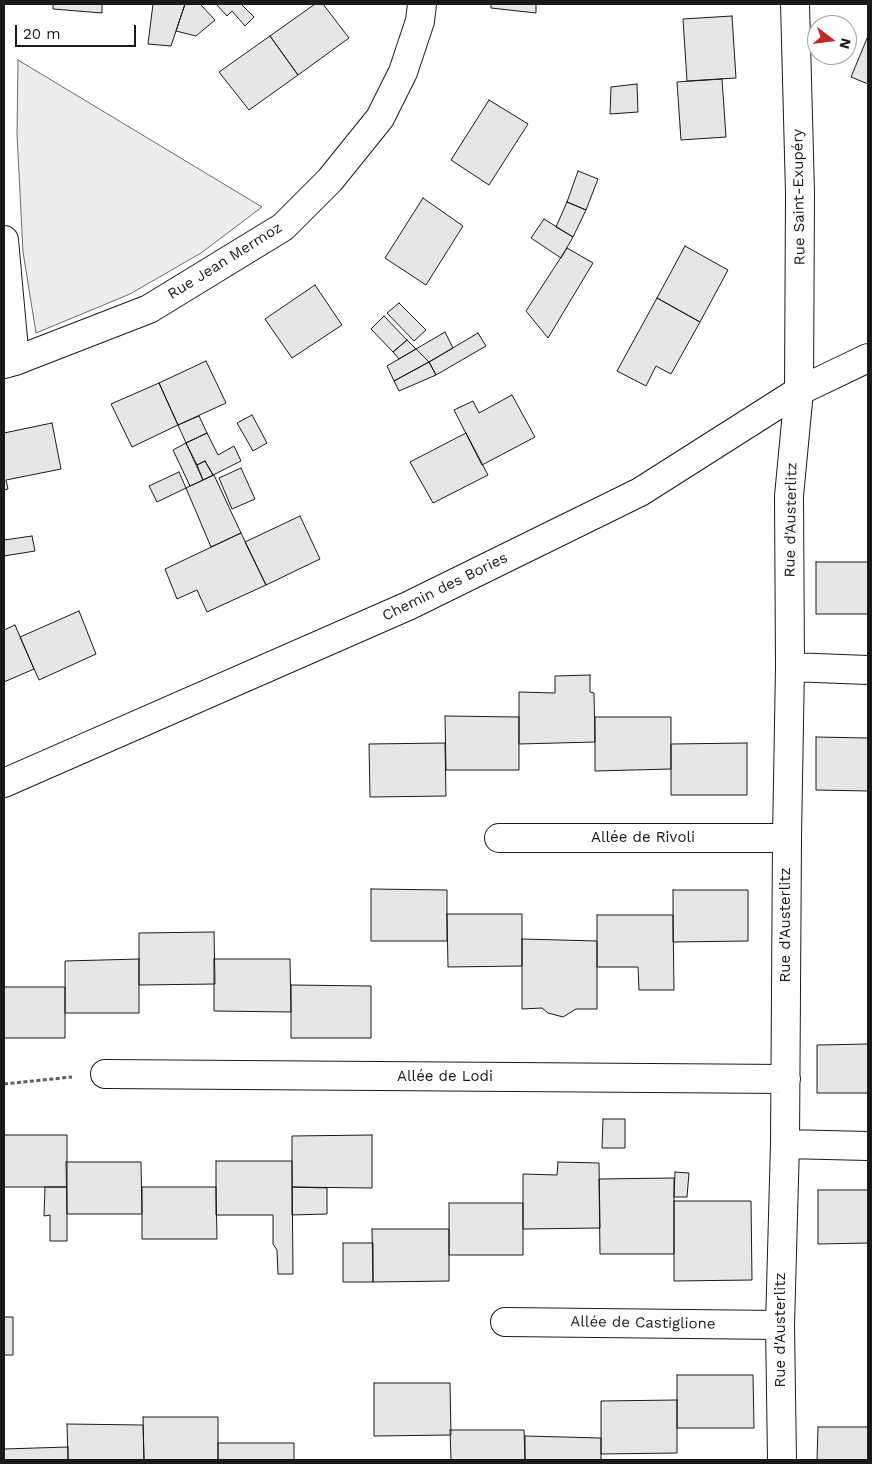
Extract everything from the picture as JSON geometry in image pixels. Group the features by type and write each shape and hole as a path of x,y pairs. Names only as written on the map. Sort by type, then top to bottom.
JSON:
{"street":[{"name":"Rue Jean Mermoz","path":"9,362 149,309 283,227 330,180 380,118 403,72 420,21 422,4"},
{"name":"Rue Saint-Exupéry","path":"795,4 800,193 799,391"},
{"path":"4,240 9,362"},
{"name":"Chemin des Bories","path":"4,783 408,606 640,492 799,391 868,358"},
{"name":"Rue d'Austerlitz","path":"782,1460 780,1325 786,1079 790,667 789,496 799,391"},
{"path":"790,667 868,670"},
{"name":"Allée de Rivoli","path":"499,838 787,838"},
{"name":"Allée de Lodi","path":"105,1074 786,1079"},
{"path":"785,1144 868,1146"},
{"name":"Allée de Castiglione","path":"505,1322 780,1325"}],"path":[{"path":"4,1084 105,1074"}],"shaded area":[{"path":"18,60 262,207 201,253 130,294 36,333 23,252 17,134"}],"building":[{"path":"53,4 102,4 102,13 53,9"},
{"path":"153,4 185,4 171,46 148,44"},
{"path":"185,4 200,4 215,20 196,36 176,31"},
{"path":"216,4 241,4 254,17 245,26 232,11 227,16"},
{"path":"315,4 323,4 349,38 298,75 270,36"},
{"path":"491,4 536,4 536,13 491,8"},
{"path":"732,16 736,78 687,81 683,19"},
{"path":"270,36 298,75 249,110 219,72"},
{"path":"868,36 868,84 851,77"},
{"path":"722,79 726,137 681,140 677,82"},
{"path":"637,84 638,112 610,114 611,87"},
{"path":"489,100 528,124 489,185 451,160"},
{"path":"578,171 598,179 586,210 567,202"},
{"path":"423,198 463,226 426,285 385,258"},
{"path":"567,202 586,210 573,237 556,227"},
{"path":"544,219 573,237 561,258 531,238"},
{"path":"685,246 728,270 700,322 657,298"},
{"path":"567,248 593,263 548,338 526,311"},
{"path":"315,285 342,325 292,358 265,319"},
{"path":"657,298 700,322 671,374 656,366 646,386 617,371"},
{"path":"399,303 426,330 414,341 387,313"},
{"path":"384,316 407,340 393,352 371,329"},
{"path":"445,332 453,348 429,362 416,349"},
{"path":"478,333 486,346 436,375 429,362"},
{"path":"407,340 416,349 399,359 393,352"},
{"path":"416,349 429,362 394,381 387,366"},
{"path":"206,361 226,403 178,425 159,383"},
{"path":"429,362 436,375 399,391 394,381"},
{"path":"159,383 178,425 132,447 111,404"},
{"path":"512,395 535,437 482,465 454,410 473,401 479,413"},
{"path":"252,415 267,443 253,451 237,423"},
{"path":"199,416 207,433 186,443 178,425"},
{"path":"52,423 61,469 6,480 8,489 4,490 4,433"},
{"path":"207,433 218,455 234,446 241,461 213,475 205,461 197,465 186,443"},
{"path":"466,433 488,475 433,503 410,462"},
{"path":"186,443 203,480 190,486 173,450"},
{"path":"205,461 213,475 203,480 197,465"},
{"path":"241,468 255,499 232,509 219,478"},
{"path":"179,472 186,488 157,502 149,486"},
{"path":"214,475 241,533 211,547 186,488"},
{"path":"300,516 320,559 266,585 245,542"},
{"path":"241,533 266,585 207,612 197,590 177,599 165,569"},
{"path":"32,536 35,551 4,556 4,540"},
{"path":"816,562 868,562 868,614 816,614"},
{"path":"79,611 96,654 39,680 20,637"},
{"path":"15,625 34,669 4,682 4,630"},
{"path":"590,675 590,692 594,693 595,742 519,744 519,692 555,693 555,676"},
{"path":"445,716 519,717 519,770 446,770"},
{"path":"595,717 671,717 671,769 595,771"},
{"path":"816,737 868,738 868,791 816,790"},
{"path":"445,743 446,796 370,797 369,744"},
{"path":"747,743 747,795 671,795 671,744"},
{"path":"371,889 447,890 447,941 371,941"},
{"path":"673,890 748,890 748,941 673,942"},
{"path":"447,914 522,914 522,966 448,967"},
{"path":"597,915 673,915 674,990 639,990 638,967 597,967"},
{"path":"214,932 215,984 139,985 139,933"},
{"path":"522,939 597,941 597,1009 576,1009 563,1017 548,1013 542,1008 522,1009"},
{"path":"139,959 139,1013 65,1013 65,961"},
{"path":"214,959 290,959 291,1012 214,1011"},
{"path":"291,985 371,986 371,1038 291,1038"},
{"path":"4,987 65,987 65,1038 4,1038"},
{"path":"868,1044 868,1093 817,1093 817,1045"},
{"path":"603,1119 625,1119 625,1148 602,1148"},
{"path":"4,1135 67,1135 67,1187 4,1187"},
{"path":"372,1135 372,1188 292,1187 292,1136"},
{"path":"216,1161 292,1161 293,1274 278,1274 277,1250 273,1244 273,1215 216,1215"},
{"path":"66,1162 141,1162 142,1214 67,1214"},
{"path":"558,1162 599,1163 600,1228 523,1229 523,1174 557,1175"},
{"path":"675,1172 689,1173 687,1197 674,1197"},
{"path":"674,1178 674,1254 600,1254 599,1179"},
{"path":"45,1187 67,1187 67,1241 50,1241 50,1215 44,1216"},
{"path":"142,1187 216,1187 217,1239 142,1239"},
{"path":"292,1187 327,1188 327,1214 292,1215"},
{"path":"818,1190 868,1190 868,1243 818,1244"},
{"path":"674,1201 751,1201 752,1280 674,1281"},
{"path":"449,1203 523,1203 523,1255 449,1255"},
{"path":"372,1229 449,1229 449,1281 373,1282"},
{"path":"343,1243 373,1243 373,1282 343,1282"},
{"path":"4,1317 13,1317 13,1355 4,1355"},
{"path":"677,1375 753,1375 754,1428 677,1428"},
{"path":"374,1383 450,1383 451,1435 374,1436"},
{"path":"677,1400 677,1453 601,1454 601,1401"},
{"path":"143,1417 218,1417 218,1460 144,1460"},
{"path":"67,1424 143,1425 144,1460 68,1460"},
{"path":"818,1427 868,1427 868,1460 817,1460"},
{"path":"450,1430 524,1430 525,1460 451,1460"},
{"path":"525,1436 601,1438 601,1460 525,1460"},
{"path":"218,1443 294,1443 294,1460 218,1460"},
{"path":"68,1447 68,1460 4,1460 4,1449"}]}
